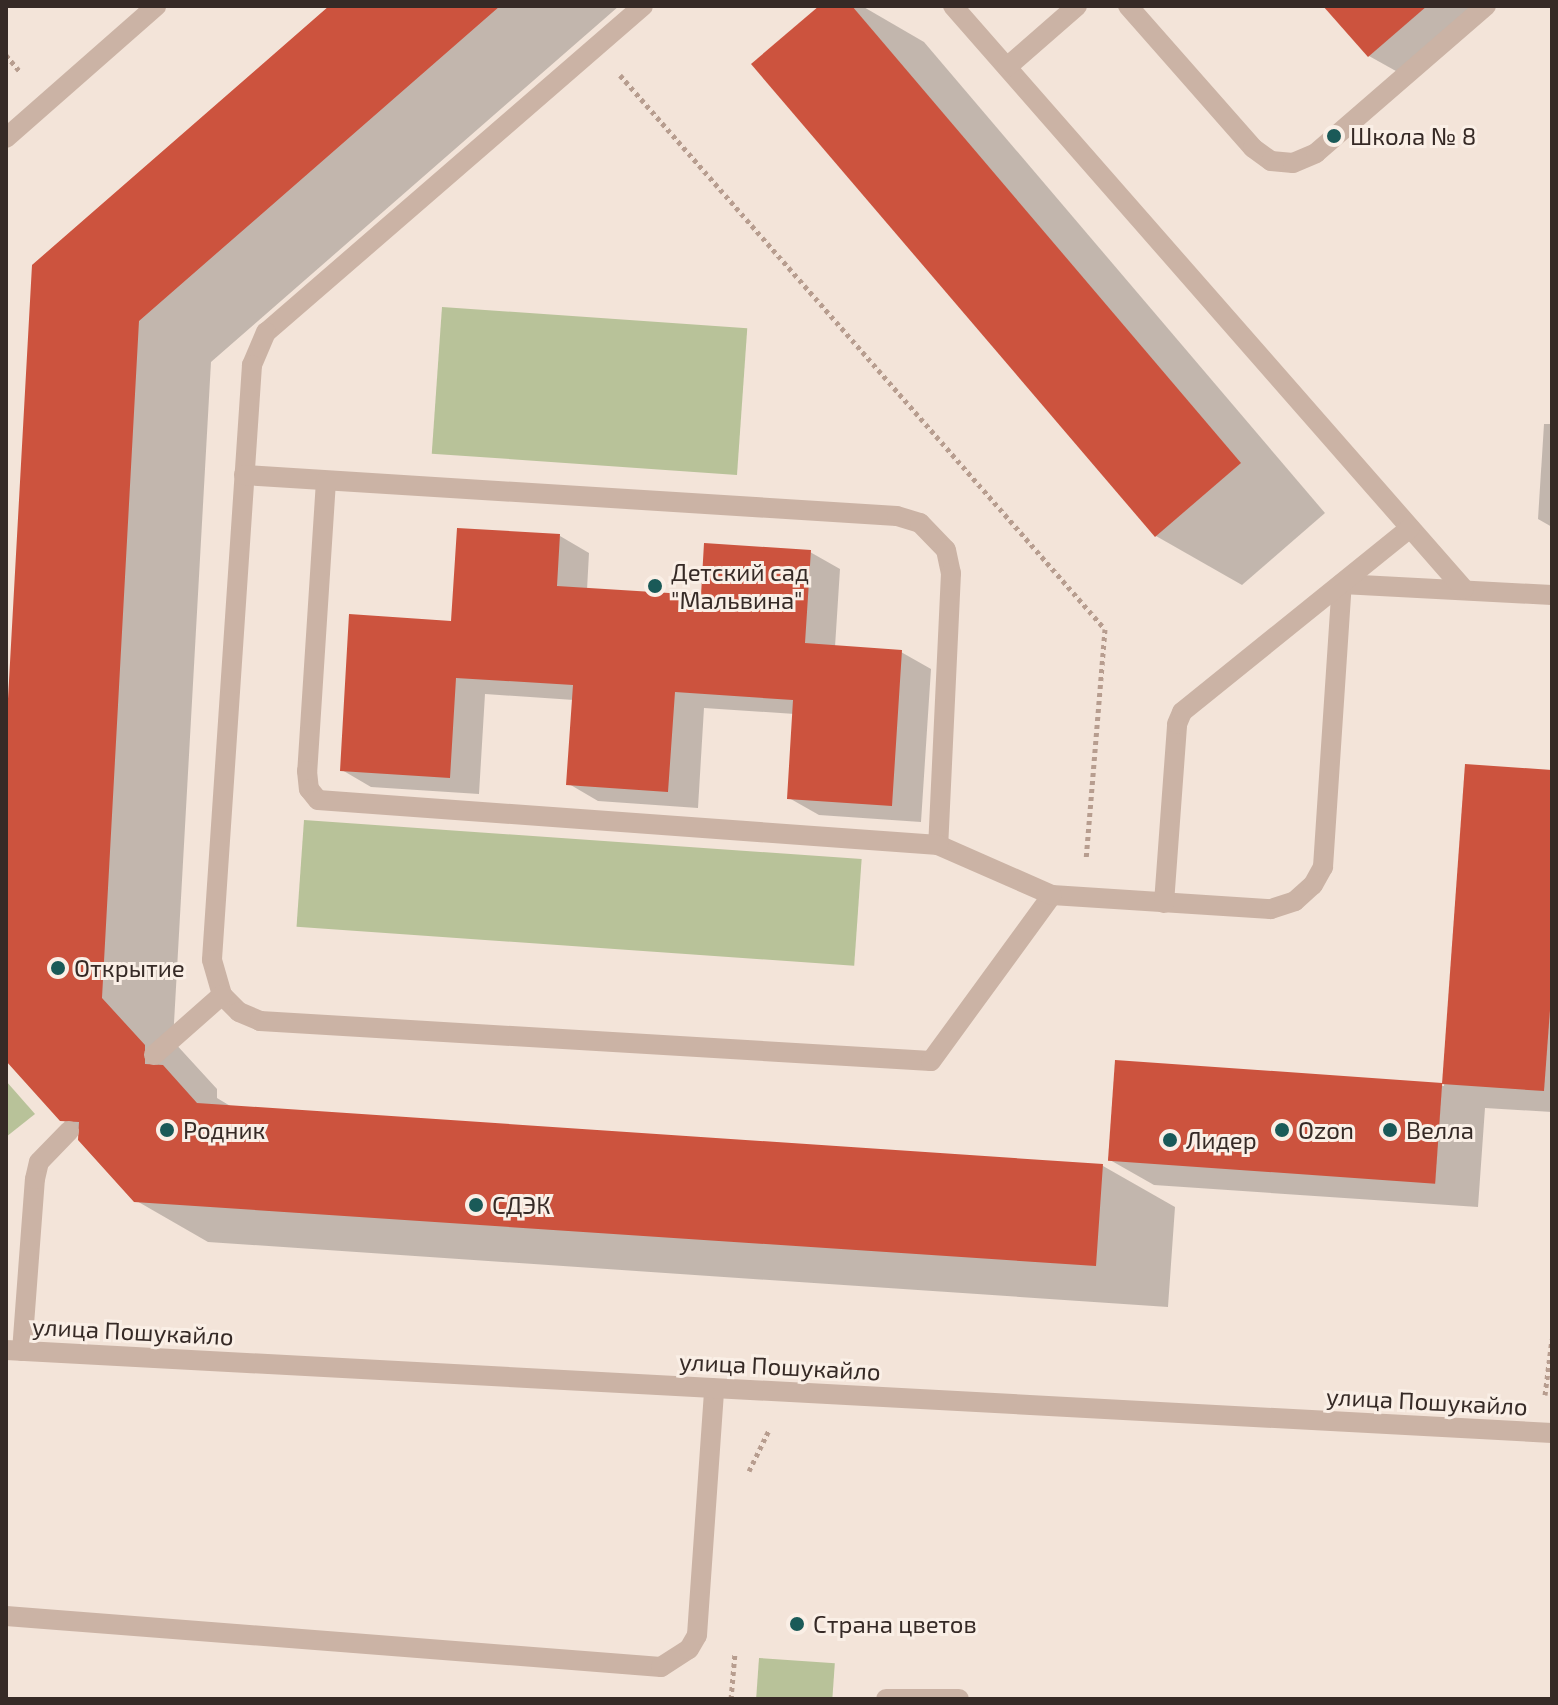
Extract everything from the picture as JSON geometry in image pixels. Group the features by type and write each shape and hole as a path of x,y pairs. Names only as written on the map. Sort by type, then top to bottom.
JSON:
{"street":[{"path":"6,138 156,6"},
{"path":"643,6 266,332 252,365 244,475 212,960 222,995 239,1012 260,1021 918,1063 943,1051 1052,895"},
{"path":"953,6 1464,589"},
{"path":"1007,67 1077,6"},
{"path":"1128,6 1253,148 1271,161 1293,163 1316,153 1486,6"},
{"path":"244,475 897,516 920,523 946,550 951,573 938,845"},
{"path":"326,481 307,771 309,789 318,800 938,845 1052,895 1271,909 1295,901 1323,867 1342,584"},
{"path":"1164,903 1177,724 1182,712 1410,528"},
{"path":"1342,584 1552,595"},
{"path":"154,1055 222,995"},
{"path":"14,1351 39,1162 69,1131"},
{"name":"улица Пошукайло","path":"14,1351 1552,1433"},
{"path":"6,1616 661,1667 689,1649 697,1635 714,1389"},
{"path":"886,1699 959,1699"}],"path":[{"path":"596,47 1105,629 1083,897"},
{"path":"1547,1359 1552,1339"},
{"path":"747,1488 768,1430 781,1427"},
{"path":"731,1699 736,1639"}],"green space":[{"path":"442,307 747,328 737,475 432,454"},
{"path":"304,820 862,859 854,966 297,927"},
{"path":"6,1081 35,1114 6,1137"},
{"path":"759,1658 835,1663 832,1699 756,1699"}],"building":[{"path":"329,6 500,6 139,321 102,998 145,1045 145,1064 163,1065 197,1103 1103,1164 1096,1266 134,1202 78,1140 79,1122 60,1121 6,1061 6,735 32,265"},
{"path":"819,6 852,6 1241,463 1155,537 751,64"},
{"path":"1323,6 1427,6 1368,57"},
{"path":"457,528 560,534 557,586 701,595 704,543 811,550 805,643 902,650 892,806 787,799 793,700 675,692 668,792 566,785 573,685 456,678 450,778 340,771 349,614 451,621"},
{"path":"1465,764 1552,770 1552,983 1544,1091 1442,1084"},
{"path":"1115,1060 1442,1083 1435,1184 1108,1161"}],"place":[{"name":"Школа № 8","path":"1334,136"},
{"name":"Детский сад \"Мальвина\"","path":"655,586"},
{"name":"Открытие","path":"58,968"},
{"name":"Родник","path":"167,1130"},
{"name":"Ozon","path":"1282,1130"},
{"name":"Велла","path":"1390,1130"},
{"name":"Лидер","path":"1170,1140"},
{"name":"СДЭК","path":"476,1205"},
{"name":"Страна цветов","path":"797,1624"}]}
